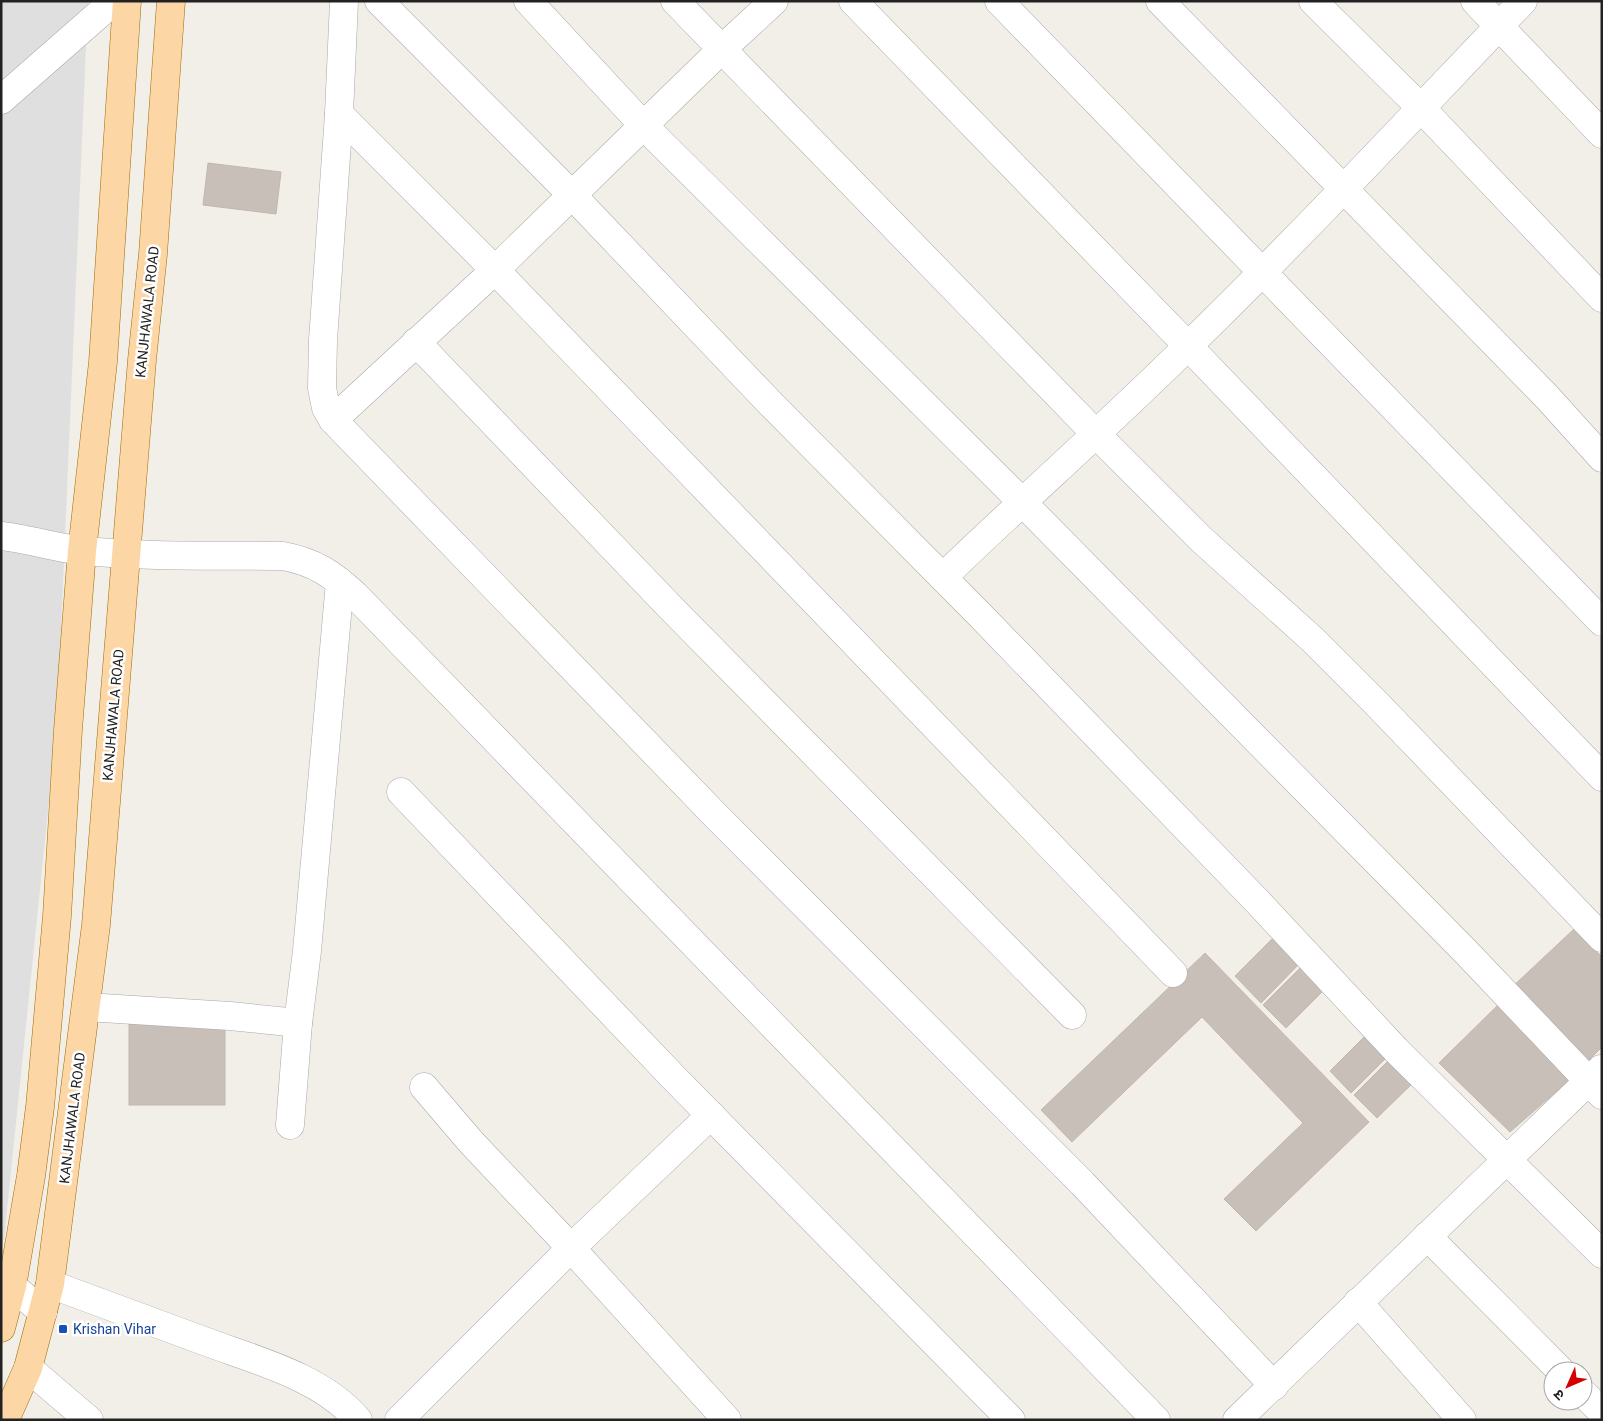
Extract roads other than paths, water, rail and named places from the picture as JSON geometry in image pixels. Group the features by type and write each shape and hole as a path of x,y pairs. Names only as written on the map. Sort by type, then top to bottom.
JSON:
{"main road":[{"path":"1,1328 7,1281 31,1176 40,1107 58,916 68,730 82,551 103,362 127,1"},
{"name":"KANJHAWALA ROAD","path":"5,1420 28,1368 50,1284 96,925 142,360 153,254 171,1"}],"street":[{"path":"1,100 114,1"},
{"path":"344,1 340,114 322,340 322,388 326,408 333,420 716,816 1083,1184 1274,1386"},
{"path":"379,1 572,195 770,404 943,577 1256,900 1396,1050 1602,1254"},
{"path":"528,1 644,126 1022,501 1459,945 1597,1082 1507,1159 1237,1420"},
{"path":"675,1 1095,434 1202,540 1313,640 1602,938"},
{"path":"333,420 495,270 722,49 774,1"},
{"path":"853,1 1602,777"},
{"path":"999,1 1602,622"},
{"path":"1160,1 1342,190 1547,397 1602,458"},
{"path":"1313,1 1421,108 1602,298"},
{"path":"1475,1 1602,134"},
{"path":"943,577 1188,346 1342,190 1523,1"},
{"path":"340,114 495,270 1173,973"},
{"path":"416,342 670,607 1072,1016"},
{"path":"1,536 22,538 82,551 283,556 300,559 315,565 340,582 355,595 1156,1420"},
{"path":"290,1125 340,582"},
{"path":"401,792 711,1115 1011,1420"},
{"path":"86,1007 230,1016 298,1023"},
{"path":"424,1087 471,1142 571,1248 727,1420"},
{"path":"399,1420 571,1248 711,1115"},
{"path":"1427,1236 1551,1361"},
{"path":"7,1281 43,1312"},
{"path":"50,1284 284,1371 332,1396 358,1420"},
{"path":"1358,1302 1462,1420"},
{"path":"28,1368 89,1420"},
{"path":"1593,1403 1602,1412"}],"place":[{"name":"Krishan Vihar","path":"63,1329"}]}
